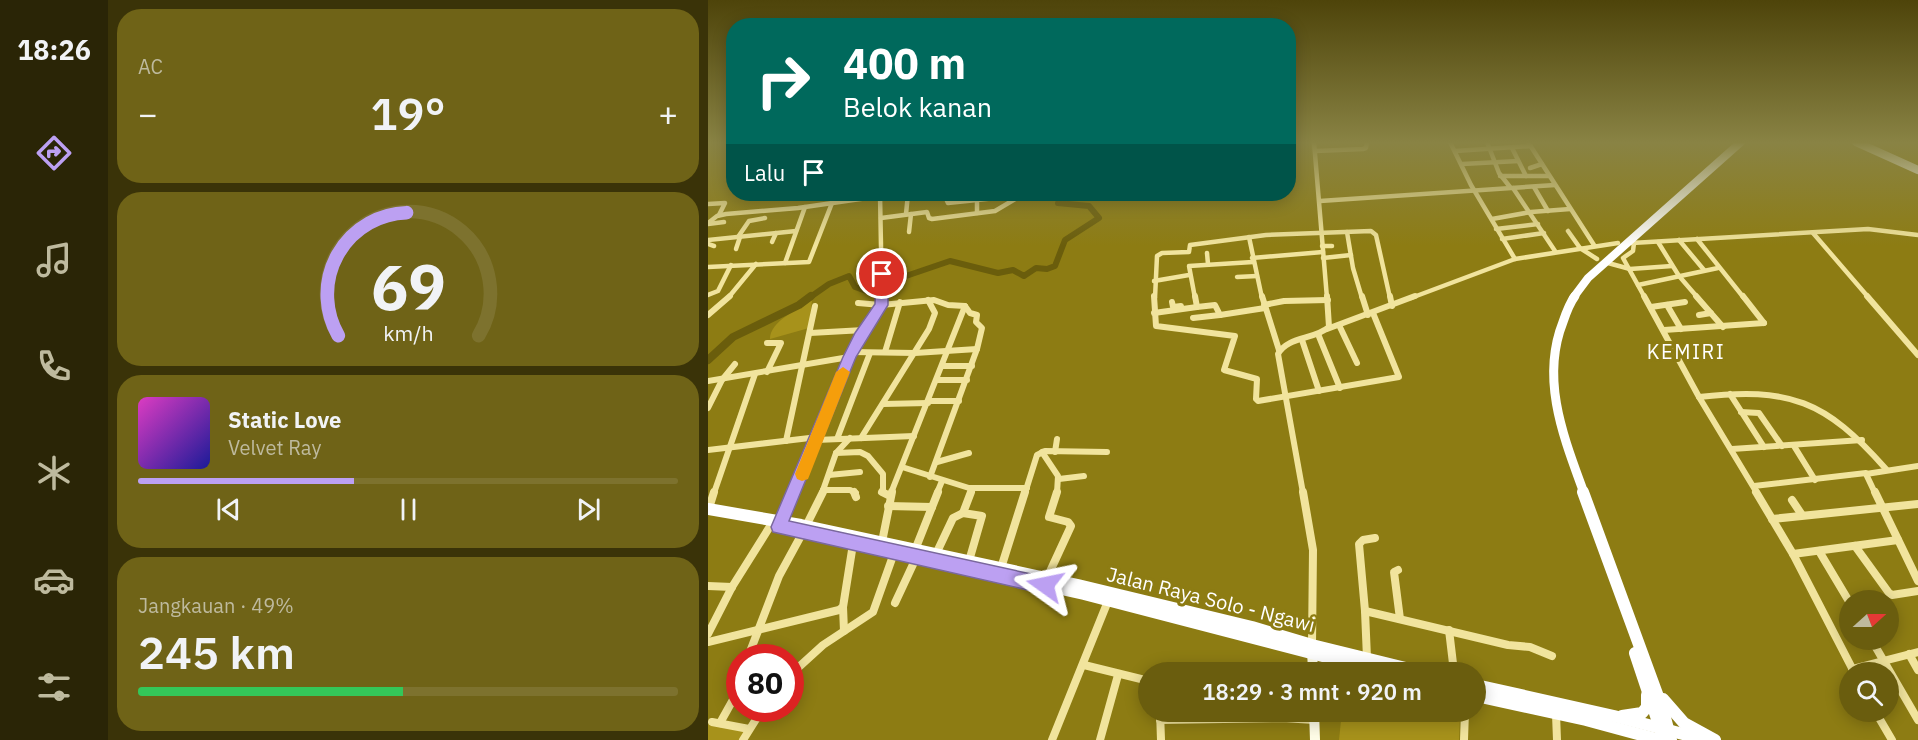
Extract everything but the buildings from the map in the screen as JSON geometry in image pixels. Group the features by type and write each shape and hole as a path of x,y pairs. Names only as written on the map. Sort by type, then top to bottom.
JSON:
{"highway":[{"path":"1697,177 1579,282 1562,311 1550,349 1550,398 1558,436 1646,672 1676,716 1714,740"},
{"path":"1665,736 1646,672 1560,428 1554,382 1555,342 1571,301 1588,278 1702,177"},
{"name":"Jalan Raya Solo - Ngawi","path":"709,509 882,543 916,554 1258,638 1383,662"},
{"name":"Jalan Raya Solo - Ngawi","path":"804,529 853,544 894,553 936,555 1047,578 1252,627 1353,662"},
{"path":"1614,716 1642,713 1647,707 1646,672"},
{"path":"1486,687 1614,716 1665,736"},
{"path":"1486,698 1665,736 1706,740"}],"main road":[{"path":"1312,649 1313,662"},
{"path":"1314,722 1315,740"}],"street":[{"path":"1318,177 1328,300 1328,329"},
{"path":"1468,177 1515,259"},
{"path":"1501,177 1531,212 1555,251"},
{"path":"1549,177 1594,245"},
{"path":"1320,201 1555,184"},
{"path":"1534,187 1548,211"},
{"path":"708,223 719,215 731,213 805,207 844,201"},
{"path":"708,634 732,587 776,523 817,438 851,355 881,305 883,291 880,201"},
{"path":"908,201 909,232"},
{"path":"947,217 947,203 957,201"},
{"path":"977,201 977,213"},
{"path":"881,218 927,212 929,218 947,217 997,210 1010,201"},
{"path":"708,204 725,203 719,215"},
{"path":"708,267 811,261 832,203"},
{"path":"785,263 805,207"},
{"path":"1492,219 1531,212 1570,209"},
{"path":"708,223 723,224 731,213"},
{"path":"736,249 745,225 757,214"},
{"path":"752,219 765,218"},
{"path":"1496,229 1538,224"},
{"path":"1623,258 1633,251 1632,243 1871,229 1918,236"},
{"path":"708,240 796,231"},
{"path":"1568,231 1580,248 1597,259"},
{"path":"1347,232 1353,268 1370,314 1399,377 1257,401 1257,379 1226,372 1224,368 1235,336 1186,332 1156,326 1154,313 1156,256 1189,252 1190,245 1249,237 1347,232 1375,233 1392,306"},
{"path":"1813,232 1918,355"},
{"path":"772,242 776,233"},
{"path":"1502,239 1544,233"},
{"path":"1249,237 1252,260 1264,307 1279,350 1313,550 1312,649"},
{"path":"1574,238 1589,237"},
{"path":"1664,330 1764,322 1718,268 1697,239"},
{"path":"1680,240 1704,270"},
{"path":"1658,242 1679,276 1723,327"},
{"path":"1279,350 1283,346 1515,259 1618,243"},
{"path":"1323,252 1332,246"},
{"path":"1196,305 1189,275 1190,266 1323,252 1351,255"},
{"path":"1207,253 1208,264"},
{"path":"1623,258 1634,257"},
{"path":"1623,258 1699,397 1793,554 1848,662"},
{"path":"1608,263 1630,269 1672,266"},
{"path":"708,315 734,293 756,264"},
{"path":"708,295 718,291 731,265"},
{"path":"1638,285 1718,268"},
{"path":"1154,281 1189,275"},
{"path":"1237,277 1257,276"},
{"path":"861,438 934,319 935,313 928,300"},
{"path":"858,303 881,305 938,300 948,305 965,306"},
{"path":"1193,318 1216,317 1284,301 1328,300"},
{"path":"1172,302 1174,307 1215,305 1220,315"},
{"path":"1651,307 1685,302"},
{"path":"885,352 900,303"},
{"path":"1154,313 1196,305"},
{"path":"1667,305 1681,329"},
{"path":"786,441 815,306"},
{"path":"930,477 972,366 982,327 976,322 976,314 970,313 965,306"},
{"path":"882,543 891,496 965,306"},
{"path":"1699,315 1711,313"},
{"path":"1339,325 1357,363"},
{"path":"810,333 864,330"},
{"path":"1318,334 1340,388"},
{"path":"1302,340 1319,391"},
{"path":"767,343 781,343 767,372"},
{"path":"708,381 802,366 851,355 977,349"},
{"path":"837,439 870,353"},
{"path":"708,408 722,380 735,364"},
{"path":"942,366 972,366"},
{"path":"709,509 755,374"},
{"path":"937,380 966,380"},
{"path":"1699,397 1759,393 1815,407 1842,423 1862,440 1886,469"},
{"path":"1730,394 1764,447"},
{"path":"883,404 959,401"},
{"path":"1741,412 1759,413 1782,446"},
{"path":"708,450 817,438 914,436"},
{"path":"753,644 779,576 823,490 836,453 850,438"},
{"path":"1055,452 1057,439"},
{"path":"1732,449 1862,440"},
{"path":"1794,446 1815,480"},
{"path":"836,453 858,450 870,457 883,474 882,493 891,496"},
{"path":"1042,452 1057,468 1059,479 1049,517 1068,522 1071,526 1047,578"},
{"path":"1000,569 1036,458 1042,452 1107,452"},
{"path":"936,462 969,453"},
{"path":"1754,486 1918,466"},
{"path":"902,467 942,481 972,488 1028,488"},
{"path":"829,475 860,472"},
{"path":"1866,473 1917,577"},
{"path":"1059,479 1084,476"},
{"path":"896,603 942,481"},
{"path":"963,513 972,488"},
{"path":"823,490 855,491 856,497"},
{"path":"1792,500 1802,515"},
{"path":"1772,519 1918,504"},
{"path":"888,506 932,507"},
{"path":"936,555 953,518 963,513 982,516 969,562"},
{"path":"1367,658 1359,544 1363,540 1375,538"},
{"path":"1793,554 1898,540"},
{"path":"844,631 843,607 853,544"},
{"path":"1856,546 1892,595 1918,591"},
{"path":"1819,551 1842,590"},
{"path":"804,662 815,651 874,610 894,553"},
{"path":"1398,570 1394,572 1400,618"},
{"path":"708,586 732,587"},
{"path":"1052,740 1108,601"},
{"path":"708,642 827,614 843,607"},
{"path":"1365,611 1508,645 1530,647 1552,656"},
{"path":"1449,630 1453,662"},
{"path":"1877,650 1884,662 1913,653 1918,670"},
{"path":"1084,665 1138,679"},
{"path":"1100,740 1118,675"},
{"path":"1899,688 1918,720"},
{"path":"726,707 716,722 749,729"},
{"path":"1556,713 1557,740"},
{"path":"743,740 754,722"},
{"path":"1160,722 1161,740"},
{"path":"1464,740 1465,722"},
{"path":"1881,722 1892,740"}],"shaded area":[{"path":"812,300 809,328 770,339 771,333 780,321"},
{"path":"1341,722 1460,722 1459,740 1339,740"},
{"path":"708,724 747,731 742,740 708,740"}],"waterway":[{"path":"809,298 829,284 849,276 855,287 872,293 895,287 906,276 950,261 998,273 1013,270 1024,276 1036,268 1047,269 1055,266 1065,240 1099,218 1089,206 1058,203 1061,201"},
{"path":"708,360 733,337 799,305 811,296"}],"slow traffic":[{"path":"802,474 843,372"}],"district":[{"name":"KEMIRI","path":"1686,351"}],"route":[{"path":"882,274 881,305 849,357 779,527 1045,585"}]}
